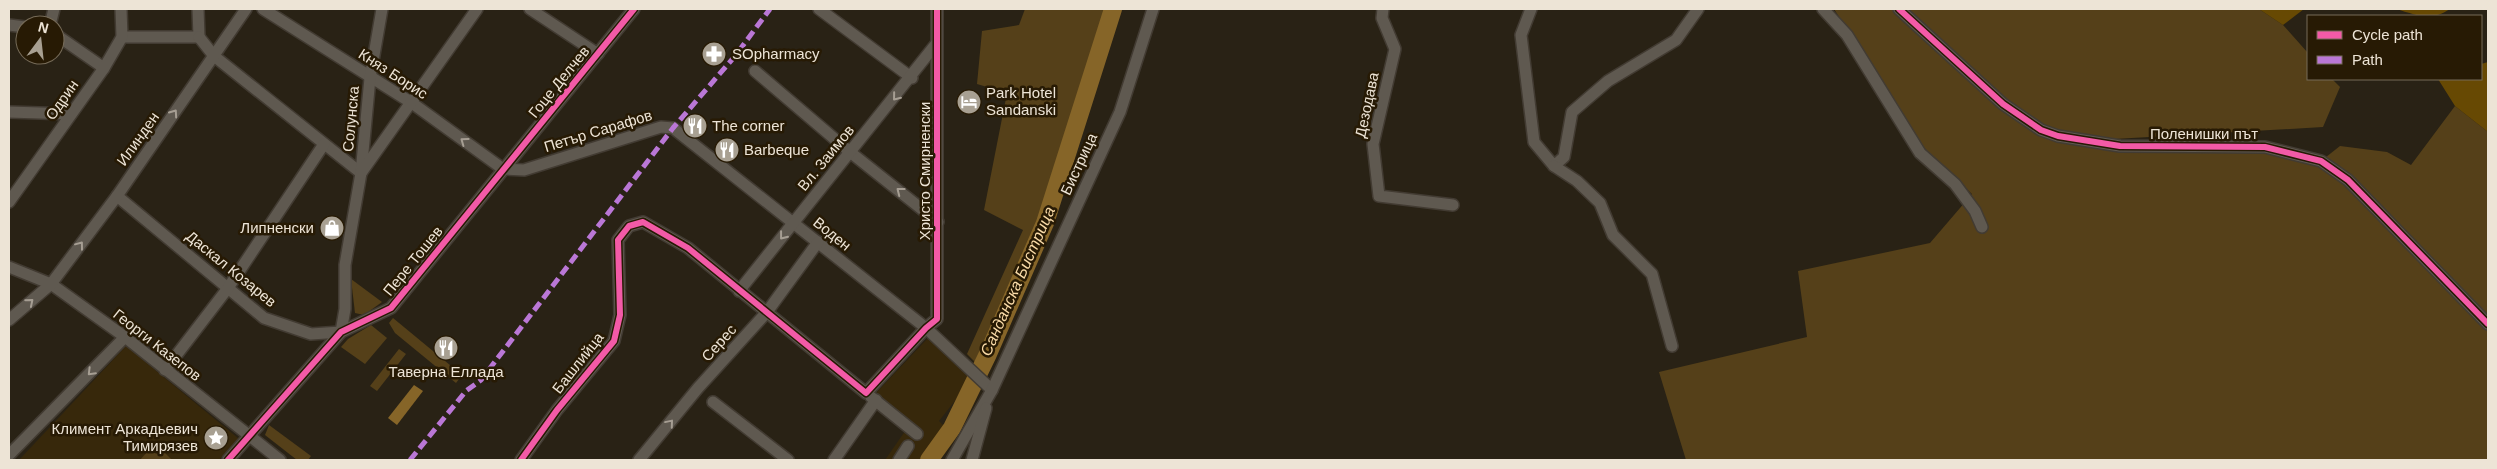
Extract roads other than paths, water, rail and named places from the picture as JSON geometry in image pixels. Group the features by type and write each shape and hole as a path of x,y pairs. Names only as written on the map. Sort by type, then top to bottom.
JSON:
{"street":[{"path":"121,9 122,37 199,36"},
{"path":"198,9 199,36 214,56 361,173 412,104 477,9"},
{"name":"Илинден","path":"9,320 51,284 117,196 246,9"},
{"name":"Княз Борис","path":"263,9 412,104 503,169"},
{"name":"Солунска","path":"341,332 345,309 345,265 361,173 370,78 382,9"},
{"path":"530,9 598,54"},
{"name":"Гоце Делчев","path":"503,169 634,9"},
{"path":"819,9 912,78"},
{"name":"Бистрица","path":"952,460 1120,112 1153,9"},
{"name":"Дезодава","path":"1383,9 1382,18 1395,49 1373,144 1379,196 1453,205"},
{"path":"1531,9 1521,35 1534,142 1554,166 1577,181 1600,203 1613,235 1652,274 1672,346"},
{"path":"1554,166 1564,157 1572,112 1608,82 1676,40 1698,9"},
{"path":"1823,9 1847,35 1920,153 1955,184 1975,211 1982,227"},
{"name":"Поленишки път","path":"1899,9 2003,104 2041,130 2058,136 2120,146 2265,147 2321,162 2348,180 2488,324"},
{"name":"Христо Смирненски","path":"926,328 938,319 935,10"},
{"name":"Одрин","path":"9,202 104,68 122,37"},
{"path":"65,41 104,68"},
{"name":"Вл. Заимов","path":"740,291 850,152 912,78 936,44"},
{"path":"755,71 850,152 938,222"},
{"path":"9,112 72,114"},
{"name":"Петър Сарафов","path":"503,169 524,170 662,127 673,128"},
{"name":"Воден","path":"673,128 926,328 988,386"},
{"path":"165,370 228,288 324,144"},
{"name":"Пере Тошев","path":"228,460 341,332 391,308 503,169"},
{"name":"Даскал Козарев","path":"117,196 264,318 311,334 341,332"},
{"name":"Башлийца","path":"521,460 557,410 614,341 620,315 618,240 630,226 644,222 688,248 917,434"},
{"name":"Серес","path":"639,460 698,388 767,312 818,242"},
{"name":"Георги Казепов","path":"9,266 51,284 125,337 280,460"},
{"path":"866,393 926,328"},
{"path":"9,455 125,337"},
{"path":"972,460 988,386"},
{"path":"834,460 876,400"},
{"path":"712,402 788,460"},
{"path":"898,460 908,446"}],"waterway":[{"name":"Санданска Бистрица","path":"929,460 952,428 988,354 1045,223 1113,9"}],"place":[{"name":"SOpharmacy","path":"714,54"},
{"name":"Park Hotel Sandanski","path":"969,102"},
{"name":"The corner","path":"695,126"},
{"name":"Barbeque","path":"727,150"},
{"name":"Липненски","path":"332,228"},
{"name":"Таверна Еллада","path":"446,348"},
{"name":"Климент Аркадьевич Тимирязев","path":"216,438"}]}
